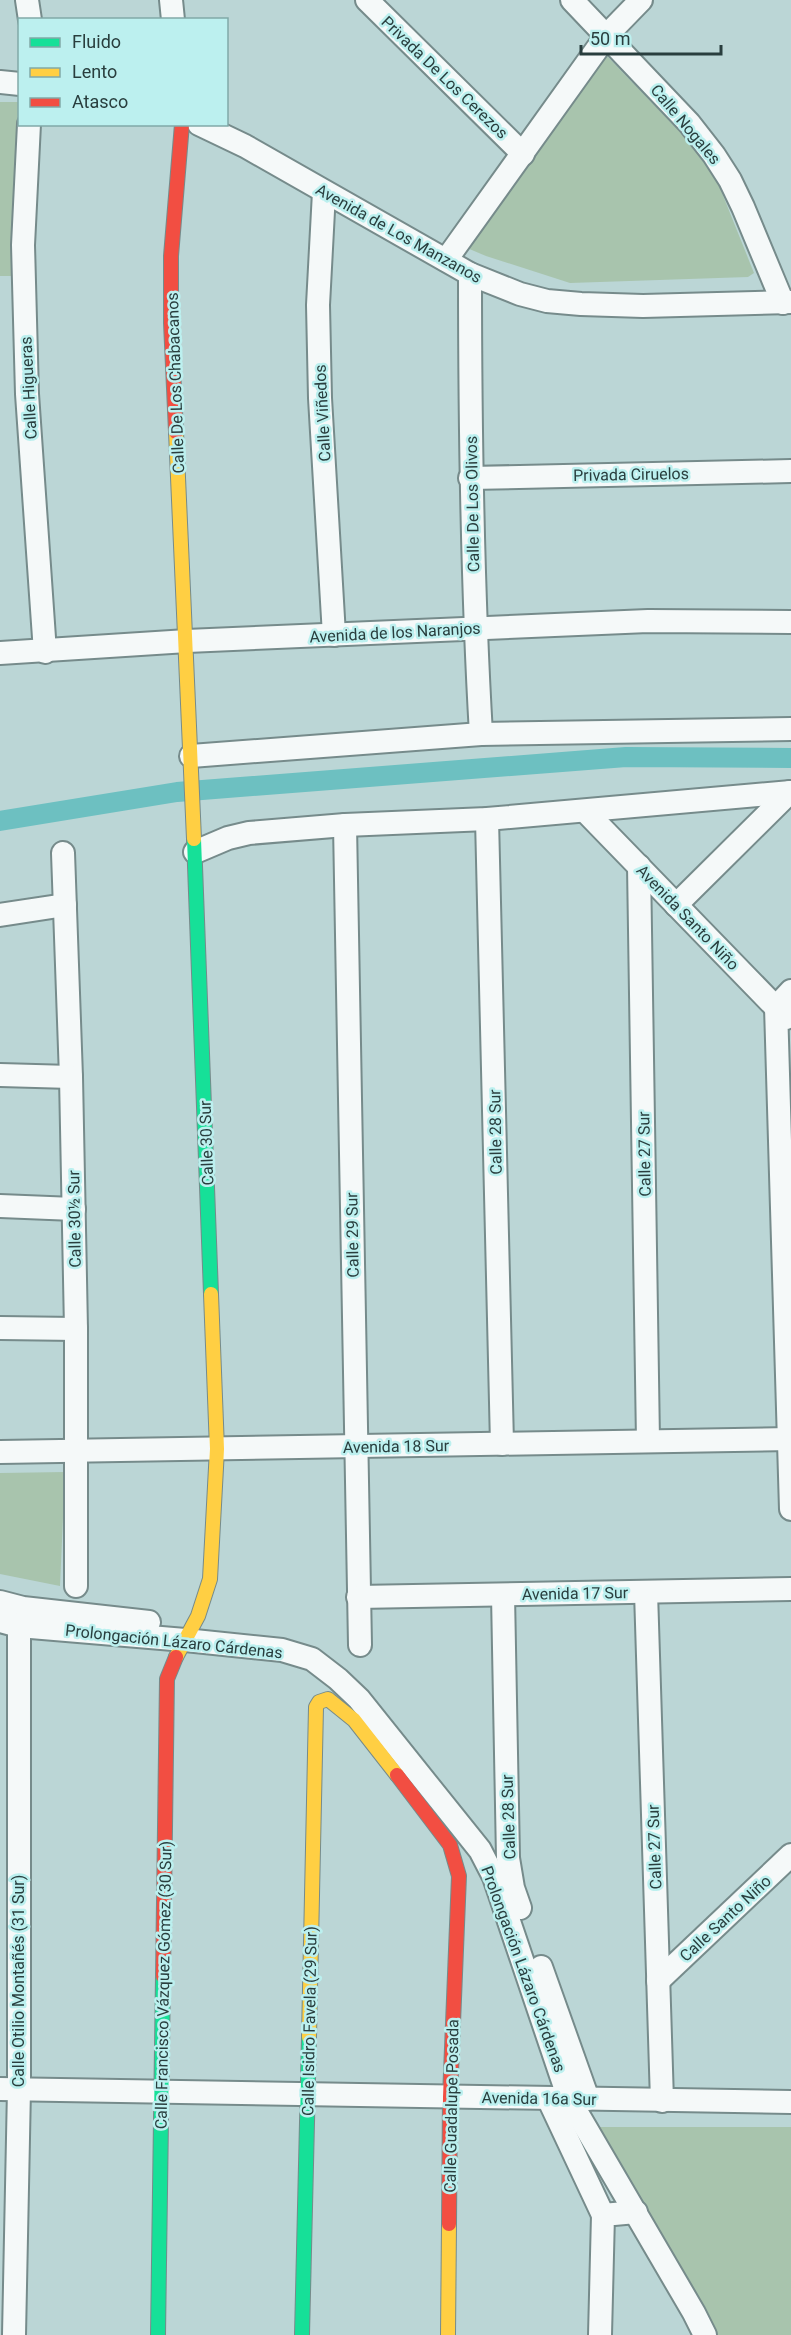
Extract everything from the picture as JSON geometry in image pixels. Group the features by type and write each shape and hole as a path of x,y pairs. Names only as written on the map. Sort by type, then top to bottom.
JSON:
{"street":[{"path":"27,0 30,18"},
{"path":"171,0 173,18"},
{"name":"Privada De Los Cerezos","path":"367,0 523,154"},
{"name":"Calle Nogales","path":"572,0 607,34 689,123 719,163 743,207 787,302"},
{"path":"446,260 607,34 641,0"},
{"path":"0,82 18,84"},
{"name":"Calle Higueras","path":"29,126 23,245 26,350 45,652"},
{"name":"Calle De Los Chabacanos","path":"182,126 171,256 171,323 187,642"},
{"name":"Avenida de Los Manzanos","path":"203,126 245,146 470,274 520,294 547,301 643,306 787,302"},
{"name":"Calle Viñedos","path":"324,192 318,305 320,386 334,635"},
{"name":"Calle De Los Olivos","path":"470,274 470,478 475,629 482,734"},
{"name":"Privada Ciruelos","path":"470,478 791,471"},
{"name":"Avenida de los Naranjos","path":"0,653 648,621 791,622"},
{"name":"Calle 30 Sur","path":"187,642 217,1449 210,1579 205,1598 189,1633"},
{"path":"192,765 482,734 791,729"},
{"path":"195,852 228,838 249,833 345,825 586,812 791,792"},
{"path":"676,904 791,792"},
{"name":"Avenida Santo Niño","path":"586,812 783,1015"},
{"name":"Calle 28 Sur","path":"487,819 502,1444"},
{"name":"Calle 29 Sur","path":"345,825 360,1645"},
{"name":"Calle 30½ Sur","path":"63,853 74,1209 76,1586"},
{"name":"Calle 27 Sur","path":"639,866 648,1442"},
{"path":"0,915 65,905"},
{"path":"791,991 783,1015 791,1509"},
{"path":"0,1075 71,1077"},
{"path":"0,1206 74,1209"},
{"path":"0,1329 76,1329"},
{"name":"Avenida 18 Sur","path":"0,1452 790,1439"},
{"name":"Avenida 17 Sur","path":"358,1598 791,1589"},
{"name":"Calle 27 Sur","path":"645,1592 662,2101"},
{"name":"Calle 28 Sur","path":"503,1595 508,1858 513,1887 568,2099"},
{"name":"Prolongación Lázaro Cárdenas","path":"0,1602 23,1608 189,1633 282,1650 312,1659 338,1678 359,1700 480,1850 494,1878 568,2099 636,2212 705,2335"},
{"name":"Prolongación Lázaro Cárdenas","path":"9,1624 189,1633"},
{"name":"Calle Otilio Montañés (31 Sur)","path":"9,1624 9,2089 14,2335"},
{"name":"Calle Francisco Vázquez Gómez (30 Sur)","path":"158,2335 167,1679 171,1663 189,1633"},
{"name":"Calle Guadalupe Posada","path":"316,1707 323,1700 336,1702 360,1729 448,1843 456,1858 459,1876 450,2097 448,2335"},
{"name":"Calle Isidro Favela (29 Sur)","path":"302,2335 316,1707"},
{"name":"Calle Santo Niño","path":"658,1981 791,1855"},
{"name":"Avenida 16a Sur","path":"9,2089 791,2102"},
{"path":"568,2099 603,2215 600,2335"},
{"path":"603,2215 636,2212"}],"green space":[{"path":"605,54 710,163 754,273 748,277 570,283 467,248"},
{"path":"0,102 18,102 13,276 0,276"},
{"path":"65,1472 60,1586 0,1574 0,1473"},
{"path":"598,2127 791,2127 791,2335 714,2335"}],"waterway":[{"path":"0,821 177,792 626,757 791,758"}],"traffic: fast":[{"path":"194,839 211,1294"},
{"path":"158,2335 163,1976"},
{"path":"302,2335 309,2037"}],"traffic: slow":[{"path":"176,432 194,839"},
{"path":"176,1657 198,1616 210,1579 217,1449 211,1294"},
{"path":"309,2037 316,1707 319,1702 328,1699 354,1720 397,1775"},
{"path":"448,2335 449,2224"}],"traffic: jam":[{"path":"176,432 171,323 171,256 182,126"},
{"path":"163,1976 167,1679 176,1657"},
{"path":"397,1775 450,1845 459,1876 450,2097 449,2224"}]}
